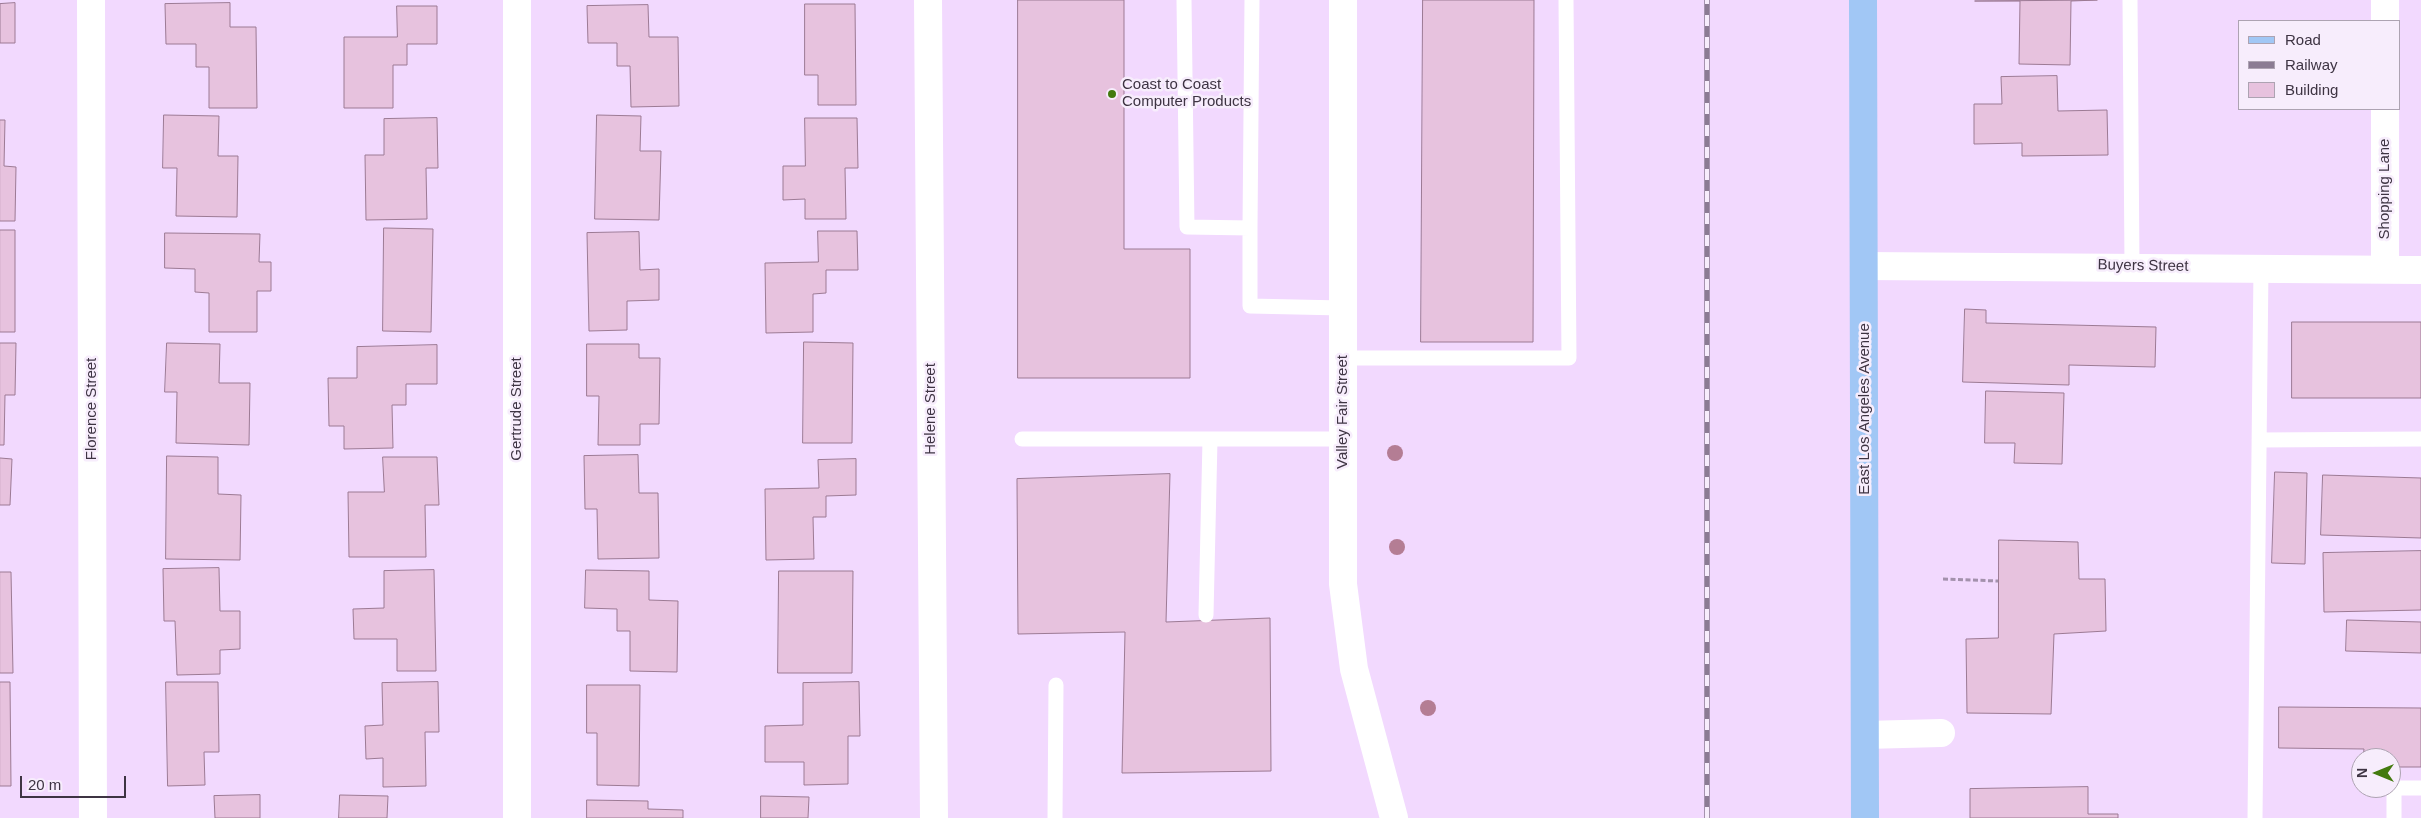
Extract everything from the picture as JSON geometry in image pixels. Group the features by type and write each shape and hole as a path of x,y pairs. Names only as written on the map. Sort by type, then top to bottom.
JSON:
{"main road":[{"name":"East Los Angeles Avenue","path":"1863,0 1865,818"}],"street":[{"name":"Florence Street","path":"91,0 93,818"},
{"name":"Gertrude Street","path":"516,818 517,0"},
{"name":"Helene Street","path":"928,0 934,818"},
{"name":"Valley Fair Street","path":"1342,0 1343,584 1354,669 1394,818"},
{"path":"2386,0 2386,20"},
{"name":"Shopping Lane","path":"2386,110 2386,269"},
{"name":"Buyers Street","path":"1864,266 2132,266 2421,270"},
{"path":"1865,735 1941,733"}],"lane":[{"path":"1184,0 1187,227 1250,228"},
{"path":"1252,0 1250,306 1342,308"},
{"path":"1343,358 1569,358 1566,0"},
{"path":"2130,0 2132,266"},
{"path":"2256,818 2261,268"},
{"path":"1022,439 1342,439"},
{"path":"2259,440 2421,439"},
{"path":"1206,615 1210,440"},
{"path":"1055,818 1056,685"},
{"path":"2394,818 2394,788 2421,788"}],"path":[{"path":"1943,579 1998,581"}],"building":[{"path":"1018,0 1124,0 1124,249 1190,249 1190,378 1018,378"},
{"path":"1423,0 1534,0 1533,342 1421,342"},
{"path":"2097,0 2071,1 2070,65 2019,64 2020,1 1975,1"},
{"path":"15,3 15,43 0,43 0,4"},
{"path":"230,3 230,27 256,27 257,108 209,108 209,67 196,67 196,44 166,44 165,4"},
{"path":"805,4 855,4 856,105 818,105 818,75 805,75"},
{"path":"648,5 649,37 678,37 679,106 631,107 630,66 617,66 617,43 588,43 587,6"},
{"path":"397,6 437,6 437,44 407,44 407,65 393,65 393,108 344,108 344,37 397,37"},
{"path":"2057,76 2058,111 2107,110 2108,155 2022,156 2022,143 1974,144 1974,104 2002,104 2001,77"},
{"path":"164,115 219,116 218,156 238,156 237,217 176,216 177,168 163,168"},
{"path":"597,115 641,116 640,151 661,151 659,220 595,219"},
{"path":"437,118 438,168 426,168 427,219 366,220 365,155 384,155 384,119"},
{"path":"805,118 857,118 858,168 845,168 846,219 805,219 805,199 783,200 783,166 805,166"},
{"path":"0,120 5,120 4,166 16,167 15,221 0,221"},
{"path":"384,228 433,229 431,332 383,331"},
{"path":"0,230 15,230 15,332 0,332"},
{"path":"818,231 857,231 858,270 826,270 826,293 813,294 813,332 766,333 765,263 818,262"},
{"path":"639,232 640,270 659,269 659,300 627,301 627,330 589,331 587,233"},
{"path":"165,233 260,234 259,262 271,262 271,291 257,291 257,332 209,332 209,293 195,292 195,269 165,268"},
{"path":"1965,309 1986,310 1986,323 2156,327 2155,367 2069,365 2069,385 1963,382"},
{"path":"2292,322 2421,322 2421,398 2292,398"},
{"path":"804,342 853,343 852,443 803,443"},
{"path":"0,343 16,343 15,395 5,395 4,445 0,445"},
{"path":"167,343 220,344 219,383 250,383 249,445 176,443 177,392 165,392"},
{"path":"587,344 639,344 639,358 660,358 659,424 640,424 640,445 598,445 599,396 587,396"},
{"path":"437,345 437,384 406,384 406,405 392,405 393,448 344,449 344,426 329,426 328,378 357,378 357,347"},
{"path":"1986,391 2064,393 2062,464 2014,463 2015,443 1985,443"},
{"path":"638,455 639,493 658,493 659,558 598,559 597,509 585,509 584,456"},
{"path":"167,456 218,457 218,494 241,495 240,560 166,559"},
{"path":"383,457 437,457 439,505 425,505 426,557 349,557 348,492 384,492"},
{"path":"0,458 12,459 10,505 0,505"},
{"path":"856,459 856,495 826,496 826,517 813,517 814,559 766,560 765,489 819,488 818,460"},
{"path":"2275,472 2307,473 2305,564 2272,563"},
{"path":"1170,474 1166,622 1270,618 1271,771 1122,773 1125,632 1018,634 1017,479"},
{"path":"2323,475 2421,478 2421,538 2321,535"},
{"path":"1999,540 2078,542 2079,579 2105,579 2106,631 2054,634 2051,714 1967,713 1966,639 1998,638"},
{"path":"2421,551 2421,610 2324,612 2323,553"},
{"path":"219,568 220,611 240,611 240,649 220,650 220,674 177,675 175,621 164,621 163,569"},
{"path":"434,570 436,671 397,671 397,639 354,639 353,609 384,608 384,571"},
{"path":"586,570 649,571 649,600 678,601 677,672 630,671 630,631 617,631 617,609 585,608"},
{"path":"779,571 853,571 852,673 778,673"},
{"path":"0,572 11,572 13,673 0,673"},
{"path":"2347,620 2421,622 2421,653 2346,651"},
{"path":"0,682 10,682 11,786 0,786"},
{"path":"166,682 218,682 219,752 204,752 205,785 168,786"},
{"path":"438,682 439,732 425,732 426,786 383,787 383,758 366,759 365,726 383,725 382,683"},
{"path":"859,682 860,736 848,736 848,784 804,785 804,762 765,762 765,726 803,725 803,683"},
{"path":"587,685 640,685 639,786 597,785 597,733 587,733"},
{"path":"2279,707 2421,708 2421,767 2401,767 2401,748 2279,748"},
{"path":"2088,787 2088,814 2118,814 2118,818 1970,818 1970,789"},
{"path":"260,795 260,818 215,818 214,796"},
{"path":"340,795 388,796 387,818 339,818"},
{"path":"761,796 809,797 808,818 761,818"},
{"path":"587,800 648,801 648,809 683,810 683,818 587,818"}],"railway":[{"path":"1707,0 1707,818"}],"place":[{"name":"Coast to Coast Computer Products","path":"1112,94"}]}
